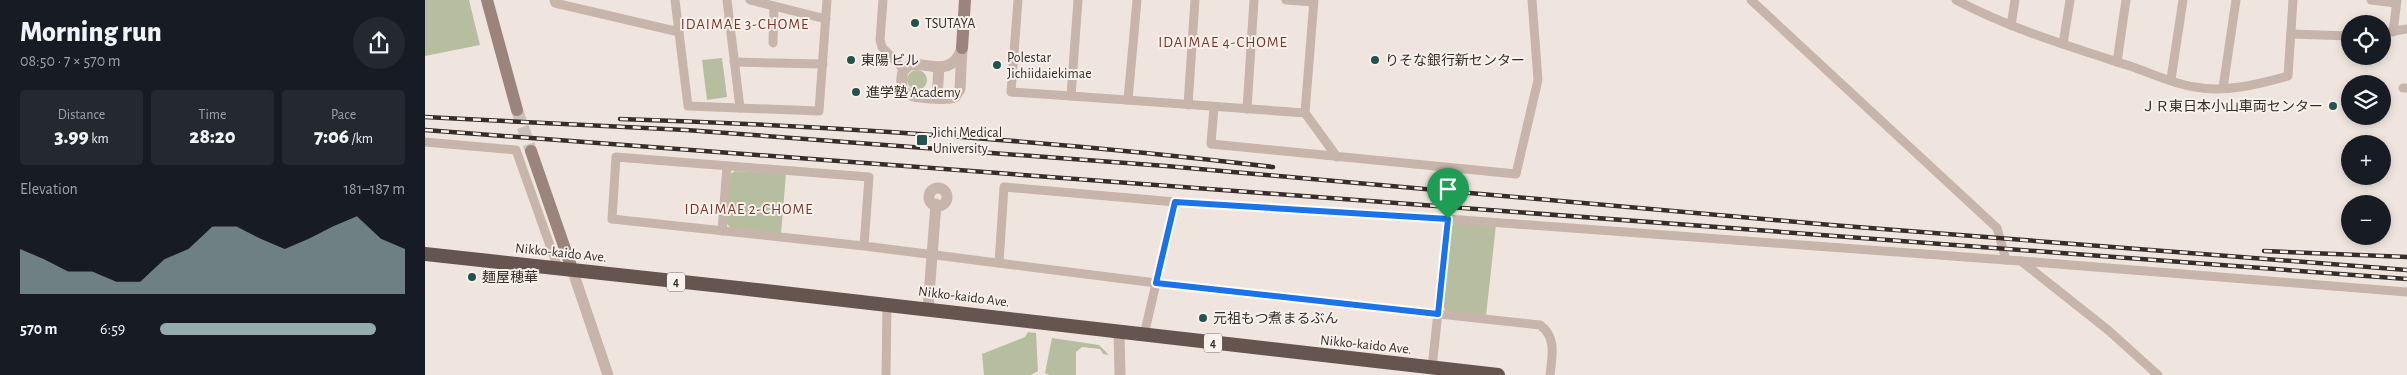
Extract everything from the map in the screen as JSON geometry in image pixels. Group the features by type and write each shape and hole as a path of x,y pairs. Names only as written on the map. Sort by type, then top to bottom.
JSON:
{"highway":[{"name":"Nikko-kaido Ave.","path":"425,254 572,269 763,292 928,308 1144,335 1498,375"}],"main road":[{"path":"487,0 517,110"},
{"path":"962,48 965,0"},
{"path":"531,151 572,269"}],"street":[{"path":"554,0 555,2 679,32"},
{"path":"675,0 688,106 819,111 827,0"},
{"path":"727,0 740,108"},
{"path":"750,0 826,19"},
{"path":"883,0 880,40 882,47 904,70"},
{"path":"1017,0 1011,92 1305,113"},
{"path":"1071,96 1078,0"},
{"path":"1128,100 1137,0"},
{"path":"1188,105 1195,0"},
{"path":"1247,109 1254,0"},
{"path":"1286,0 1313,1 1305,113 1337,157"},
{"path":"1214,107 1211,144 1516,174 1538,80 1537,50 1531,0"},
{"path":"1751,0 1997,228 2006,260"},
{"path":"1956,0 2011,25 2117,62 2195,87 2223,88 2257,84 2288,76 2293,0"},
{"path":"2011,25 2015,0"},
{"path":"2063,44 2070,0"},
{"path":"2117,62 2126,0"},
{"path":"2171,79 2183,0"},
{"path":"2223,88 2236,0"},
{"path":"2371,0 2397,2 2393,32 2407,29"},
{"path":"773,43 775,6"},
{"path":"2291,34 2341,36"},
{"path":"962,48 959,94 951,99 913,96 905,92 901,85 904,70 912,65 939,67 956,60 962,48"},
{"path":"734,62 823,64"},
{"path":"937,98 939,67"},
{"path":"425,142 516,150 558,268"},
{"path":"864,246 869,177 616,157 612,219 864,246 1156,283 1540,325 1546,330 1553,344 1549,375"},
{"path":"722,231 727,166"},
{"path":"999,263 1004,187 1175,202 1448,219 2407,292"},
{"path":"1144,335 1175,202"},
{"path":"928,308 936,204"},
{"path":"1432,368 1448,219"},
{"path":"2021,262 2109,330 2158,375"},
{"path":"572,269 608,375"},
{"path":"886,375 887,304"},
{"path":"1119,332 1120,375"}],"green space":[{"path":"425,0 469,0 480,45 425,56"},
{"path":"722,58 727,97 707,100 702,60"},
{"path":"917,70 924,73 927,80 924,87 917,90 910,87 907,80 910,73"},
{"path":"735,171 786,174 781,234 731,228 726,223 729,175"},
{"path":"1456,222 1496,225 1486,316 1446,311 1443,307 1451,226"},
{"path":"1028,332 1036,333 1038,371 1031,375 984,375 982,354 1025,337"},
{"path":"1052,338 1099,345 1109,355 1103,354 1100,349 1082,347 1076,352 1076,375 1049,375 1045,373"}],"tunnel":[{"path":"517,110 531,151"}],"railway":[{"path":"425,117 686,130 1166,166 1831,225 2407,270"},
{"path":"620,119 865,130 1029,142 1273,167"},
{"path":"425,130 2407,279"},
{"path":"2264,251 2407,257"}],"place":[{"name":"TSUTAYA","path":"915,23"},
{"name":"東陽 ビル","path":"851,60"},
{"name":"りそな銀行新センター","path":"1375,60"},
{"name":"Polestar Jichiidaiekimae","path":"997,65"},
{"name":"進学塾 Academy","path":"856,92"},
{"name":"ＪＲ東日本小山車両センター","path":"2333,106"},
{"name":"Jichi Medical University","path":"922,140"},
{"name":"麺屋穂華","path":"472,277"},
{"name":"元祖もつ煮まるぶん","path":"1203,318"}],"district":[{"name":"IDAIMAE 3-CHOME","path":"745,24"},
{"name":"IDAIMAE 4-CHOME","path":"1223,42"},
{"name":"IDAIMAE 2-CHOME","path":"749,209"}],"route":[{"path":"1175,202 1448,219 1438,314 1156,283 1175,202"}]}
